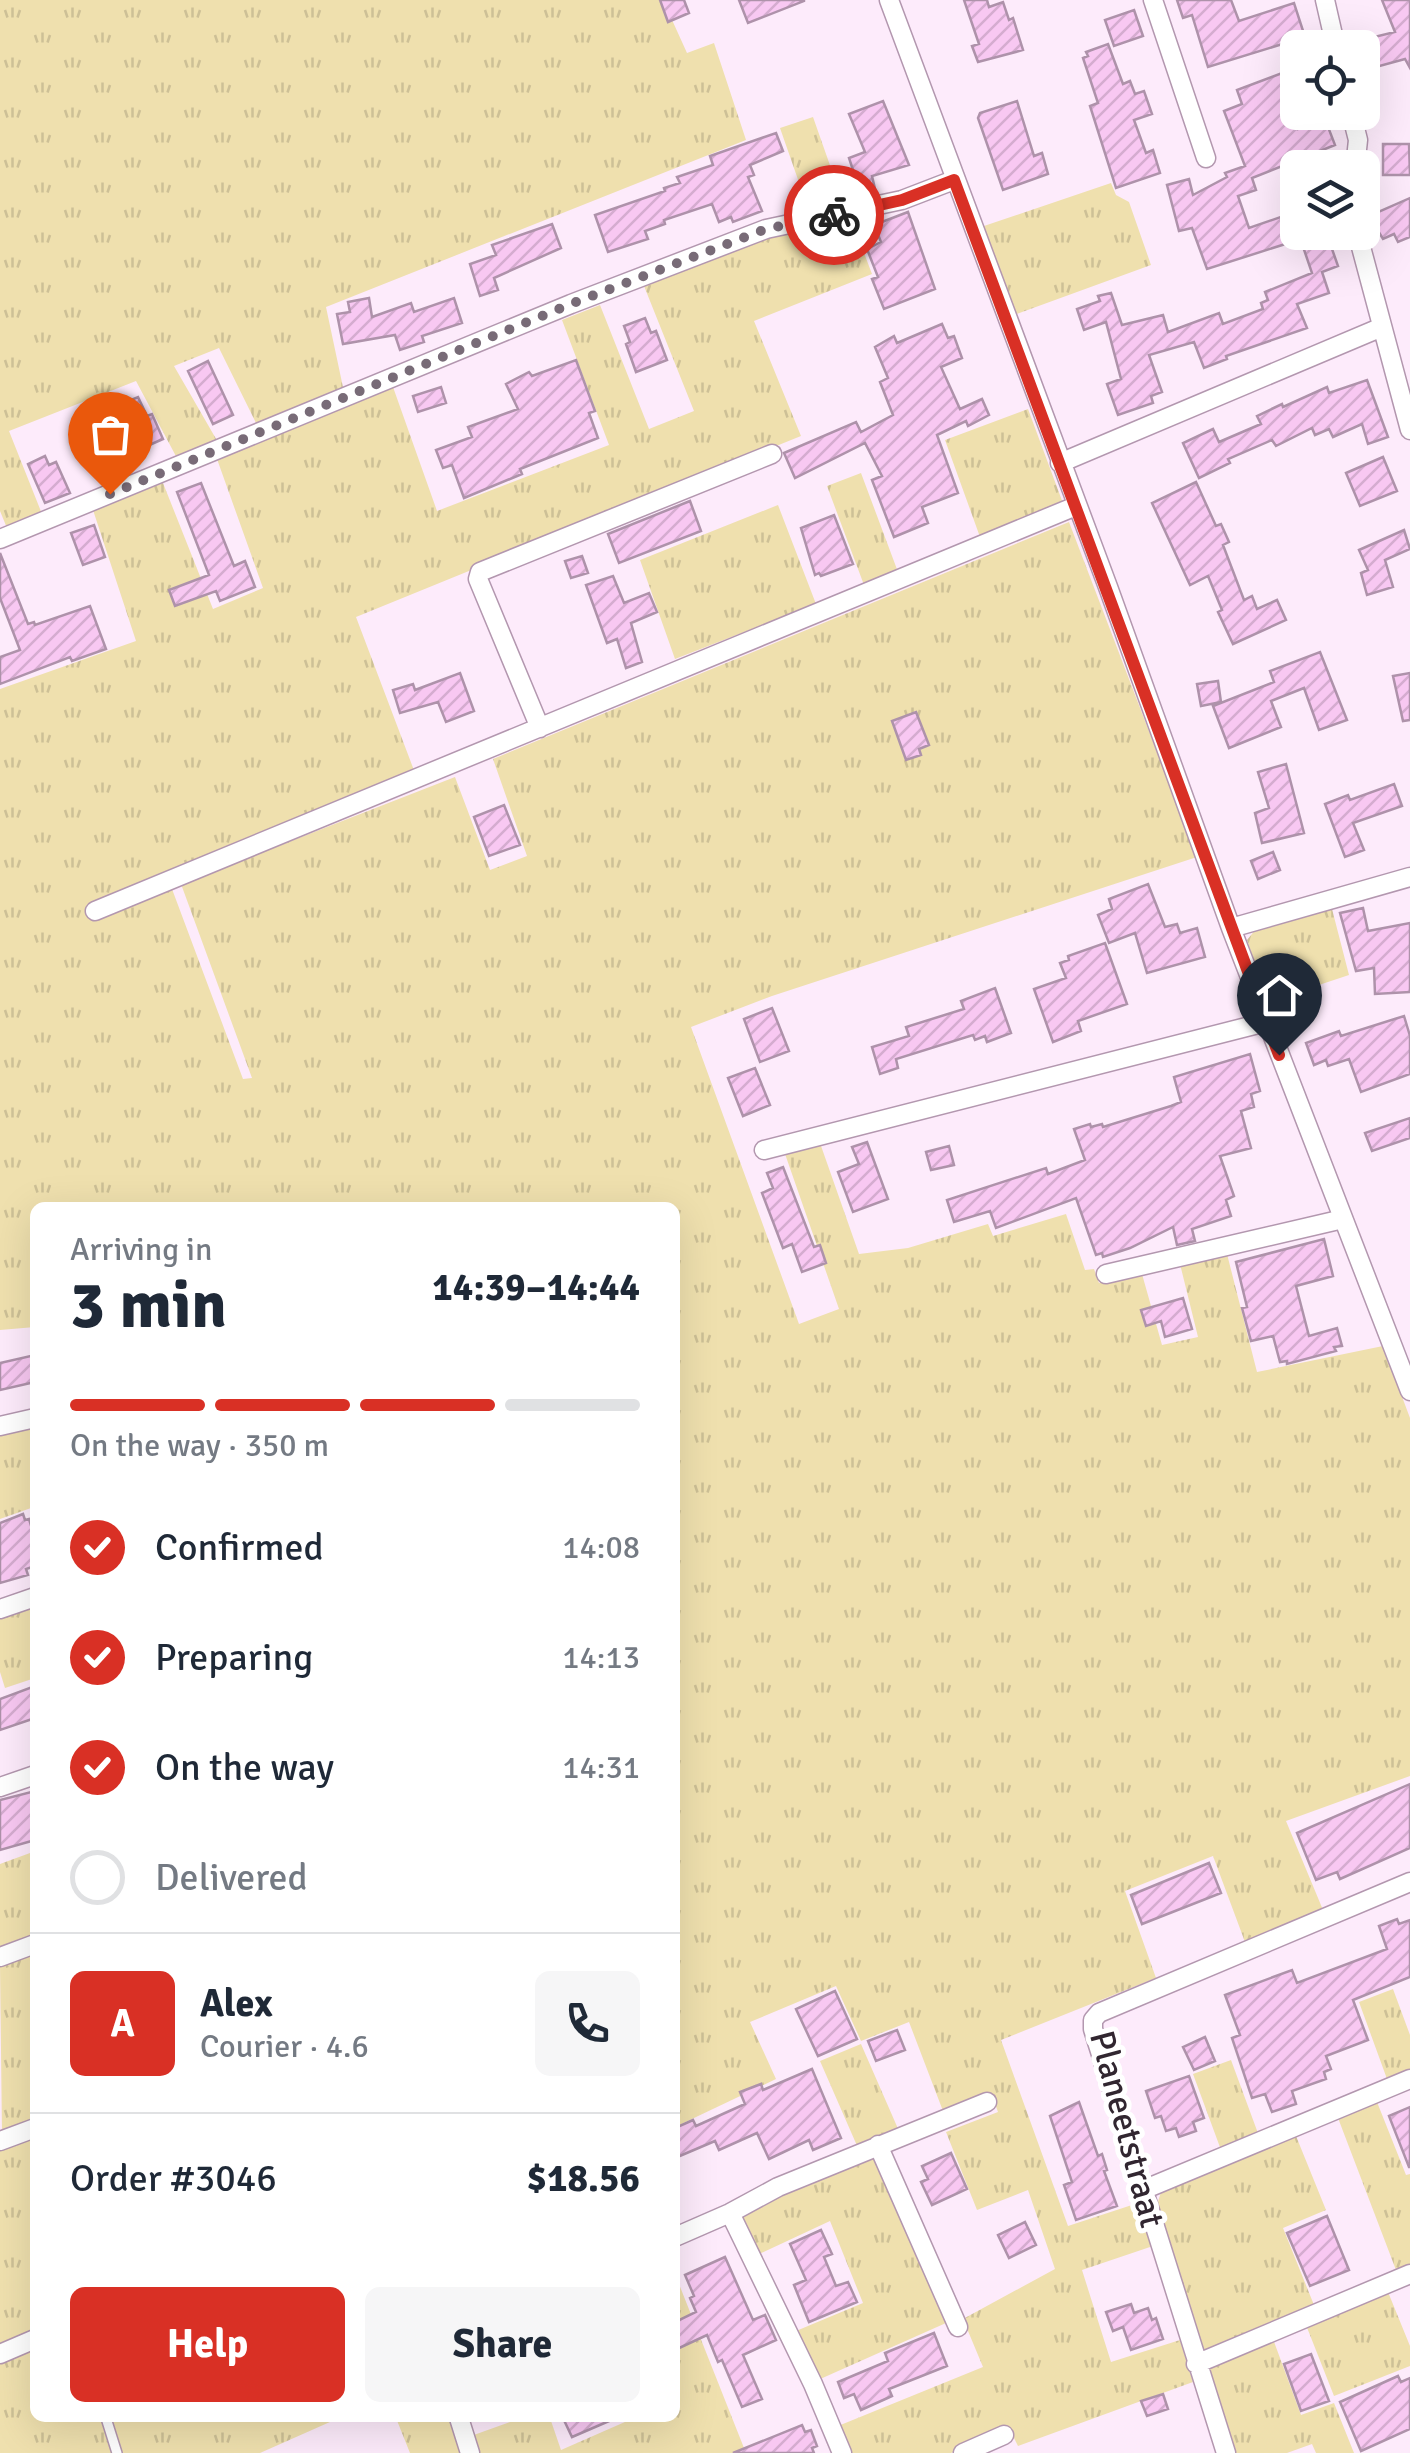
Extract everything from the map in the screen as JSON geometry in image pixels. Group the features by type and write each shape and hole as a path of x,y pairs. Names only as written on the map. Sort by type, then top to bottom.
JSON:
{"street":[{"path":"889,0 1230,928 1410,1391"},
{"path":"1153,0 1206,158"},
{"path":"1325,0 1332,30"},
{"path":"0,539 571,304 766,229 902,200 954,180"},
{"path":"1362,250 1410,430"},
{"path":"1060,463 1382,328"},
{"path":"540,728 478,579 480,572 772,454"},
{"path":"95,910 1076,506"},
{"path":"1230,928 1410,877"},
{"path":"764,1150 1266,1022"},
{"path":"1106,1274 1344,1219"},
{"path":"0,1426 30,1419"},
{"path":"0,1609 30,1598"},
{"path":"0,1786 30,1777"},
{"name":"Planeetstraat","path":"1226,2453 1093,2020 1099,2013 1410,1882"},
{"path":"0,1957 30,1946"},
{"path":"1143,2190 1410,2078"},
{"path":"680,2235 778,2186 987,2102"},
{"path":"0,2141 30,2130"},
{"path":"878,2145 958,2327"},
{"path":"730,2213 842,2453"},
{"path":"1196,2364 1410,2274"},
{"path":"0,2354 30,2341"},
{"path":"460,2422 470,2453"},
{"path":"963,2453 1004,2435"}],"lane":[{"path":"107,2422 117,2453"}],"green space":[{"path":"0,0 663,0 687,53 714,43 746,140 326,307 344,392 258,427 219,348 174,366 219,444 178,460 136,381 9,431 42,514 7,528 0,511"},
{"path":"813,117 845,208 810,214 780,128"},
{"path":"1111,183 1116,195 1129,202 1151,265 1014,315 981,227"},
{"path":"852,221 872,274 754,321 801,436 356,617 415,773 86,907 93,921 172,889 243,1079 252,1078 181,884 455,777 490,870 527,856 493,759 1069,522 1197,857 772,996 691,1027 799,1324 839,1309 784,1151 820,1143 859,1254 908,1248 988,1224 993,1236 1066,1214 1085,1270 1094,1269 1099,1283 1142,1274 1162,1345 1198,1337 1180,1264 1227,1254 1257,1372 1383,1346 1410,1418 1410,1776 1286,1821 1323,1910 1245,1942 1213,1856 1125,1891 1156,1978 1001,2040 1068,2226 1138,2203 1153,2246 1082,2270 1111,2362 1180,2340 1193,2382 1018,2446 1008,2426 951,2453 849,2453 838,2426 983,2367 963,2319 1055,2269 1028,2190 977,2210 946,2132 998,2112 991,2093 943,2111 909,2022 861,2041 836,1986 750,2022 776,2079 680,2125 680,1202 30,1202 30,1327 0,1330 0,689 136,641 93,510 163,483 213,609 263,588 217,459 393,387 437,511 609,445 562,320 600,305 649,429 694,411 644,286 769,237"},
{"path":"1028,409 1064,506 980,537 945,440"},
{"path":"861,473 898,572 864,585 827,486"},
{"path":"778,505 816,604 675,659 640,560"},
{"path":"1332,909 1349,975 1268,1002 1247,940 1256,929"},
{"path":"30,1424 30,1508 0,1519 0,1431"},
{"path":"30,1608 30,1680 5,1688 0,1672 0,1618"},
{"path":"30,1853 30,1939 0,1950 0,1864"},
{"path":"30,1954 30,2125 2,2135 0,1965"},
{"path":"1393,1989 1410,2035 1410,2071 1387,2079 1359,2002"},
{"path":"861,2044 899,2131 858,2148 820,2061"},
{"path":"1231,2060 1259,2136 1221,2150 1193,2074"},
{"path":"1377,2102 1406,2175 1410,2174 1410,2264 1396,2270 1338,2118"},
{"path":"1296,2136 1326,2210 1283,2228 1314,2305 1207,2350 1200,2347 1156,2208 1161,2192"},
{"path":"30,2137 30,2336 0,2348 0,2148"},
{"path":"872,2154 946,2323 818,2380 796,2331 863,2303 830,2221 757,2255 739,2215"},
{"path":"680,2287 746,2453 476,2453 471,2436 510,2422 551,2422 561,2450 625,2422 680,2422"},
{"path":"1388,2292 1410,2346 1410,2366 1334,2396 1306,2325"},
{"path":"1273,2339 1301,2415 1334,2403 1354,2453 1316,2453 1312,2444 1287,2453 1232,2453 1208,2370"},
{"path":"30,2347 30,2422 330,2422 260,2453 0,2453 0,2359"},
{"path":"398,2422 455,2422 466,2453 410,2453"}],"building":[{"path":"660,0 684,0 689,13 668,22"},
{"path":"739,0 804,0 804,1 748,23"},
{"path":"964,0 987,0 989,7 1003,2 1009,20 1013,18 1023,50 978,62 972,46 979,44"},
{"path":"1177,0 1231,0 1239,21 1294,3 1303,30 1280,30 1280,45 1208,67 1192,15 1183,18"},
{"path":"1382,0 1410,0 1410,68 1405,59 1380,66 1380,36 1395,32"},
{"path":"1134,10 1143,36 1114,46 1105,20"},
{"path":"1108,44 1123,84 1130,81 1135,94 1144,91 1152,114 1134,120 1146,153 1153,150 1160,173 1116,188 1090,106 1098,103 1083,58 1088,56 1086,52"},
{"path":"1280,74 1280,130 1329,130 1335,145 1322,150 1280,150 1280,167 1252,178 1256,190 1238,196 1249,228 1280,217 1280,246 1207,269 1192,228 1179,231 1167,185 1189,179 1193,195 1227,177 1225,173 1245,166 1224,111 1242,104 1237,90"},
{"path":"883,101 909,165 872,176 876,193 849,199 843,174 854,173 849,158 865,152 849,114"},
{"path":"1017,101 1034,156 1042,153 1048,174 1003,190 978,118 980,113"},
{"path":"776,133 783,151 750,165 754,175 748,177 762,211 733,222 731,217 719,222 712,204 664,220 665,224 645,231 648,239 608,252 595,215 665,191 664,188 680,183 677,177 713,165 710,156"},
{"path":"1383,144 1409,144 1410,175 1383,175"},
{"path":"1410,198 1410,237 1398,242 1394,234 1383,239 1380,211"},
{"path":"908,212 935,289 884,309 872,279 878,277 867,249 881,242 874,225"},
{"path":"552,224 561,248 494,278 498,290 480,296 470,264 496,255 492,245"},
{"path":"1304,250 1332,250 1338,266 1322,272 1329,293 1297,304 1307,328 1226,356 1227,359 1204,368 1194,342 1149,355 1162,392 1151,396 1153,403 1118,415 1107,384 1121,379 1106,322 1084,330 1077,309 1111,293 1122,325 1163,315 1168,332 1219,313 1223,324 1263,309 1261,303 1268,300 1265,292 1312,273"},
{"path":"369,298 372,317 411,303 414,312 454,298 462,323 422,336 424,342 400,350 395,335 343,344 337,314 350,312 348,302"},
{"path":"645,318 651,333 656,331 667,360 636,372 624,326"},
{"path":"942,324 948,338 954,336 962,358 941,367 960,409 982,399 989,415 937,435 958,493 922,507 928,523 894,537 872,480 882,476 865,443 795,478 784,453 856,422 861,432 893,415 880,382 888,378 875,347 894,336 897,343"},
{"path":"576,360 595,411 589,413 598,438 520,469 522,474 464,498 452,465 443,468 436,450 472,437 468,427 518,409 506,384 529,372 532,376"},
{"path":"208,361 233,415 213,424 188,371"},
{"path":"1367,380 1388,437 1368,444 1362,424 1333,437 1329,429 1315,435 1312,428 1276,446 1272,440 1228,459 1230,463 1199,478 1183,443 1213,429 1219,442 1261,424 1257,416 1282,404 1283,407 1327,387 1329,393"},
{"path":"441,387 446,403 418,412 413,396"},
{"path":"138,397 147,416 152,414 163,439 138,450 134,440 119,445 113,429 87,442 76,419"},
{"path":"45,456 49,465 56,462 70,493 45,503 28,464"},
{"path":"1383,457 1397,491 1360,506 1346,473"},
{"path":"1196,482 1216,526 1221,524 1229,542 1223,545 1244,600 1252,596 1257,609 1277,600 1286,620 1233,644 1218,612 1222,610 1208,576 1190,585 1152,503"},
{"path":"201,483 234,566 245,561 255,587 220,601 216,591 175,606 169,590 209,575 177,492"},
{"path":"690,501 701,531 619,563 608,534"},
{"path":"834,515 853,564 815,575 801,528"},
{"path":"94,525 105,557 83,565 71,533"},
{"path":"1404,530 1410,549 1385,560 1393,587 1367,595 1361,573 1368,570 1359,550"},
{"path":"0,553 28,624 90,606 106,649 72,661 70,657 0,684 0,657 20,650 0,598"},
{"path":"582,556 588,573 571,578 565,561"},
{"path":"613,576 624,603 649,593 657,612 631,623 642,662 626,668 617,639 607,643 586,585"},
{"path":"1320,652 1347,720 1319,730 1304,688 1271,701 1281,727 1229,748 1213,706 1274,682 1270,671"},
{"path":"460,673 474,711 446,722 438,702 400,713 393,690 413,684 415,690"},
{"path":"1410,673 1410,720 1403,721 1393,676"},
{"path":"1218,681 1221,702 1201,706 1197,684"},
{"path":"916,712 929,745 919,749 921,755 906,760 892,721"},
{"path":"1286,764 1304,833 1262,843 1255,813 1269,808 1258,772"},
{"path":"1394,784 1402,806 1353,823 1364,850 1345,857 1325,804 1348,795 1350,800"},
{"path":"504,805 520,845 489,856 474,817"},
{"path":"1273,852 1280,870 1258,879 1251,861"},
{"path":"1148,884 1165,927 1177,924 1180,933 1197,928 1205,957 1147,973 1135,933 1109,943 1098,915 1112,909 1109,899"},
{"path":"1363,908 1368,931 1410,923 1410,992 1375,994 1374,968 1356,971 1340,913"},
{"path":"1105,943 1127,1004 1078,1021 1081,1031 1053,1042 1034,989 1066,978 1060,963 1069,960 1068,956"},
{"path":"995,988 1011,1033 987,1042 985,1036 975,1040 973,1035 896,1059 898,1068 880,1074 872,1047 909,1036 906,1027 964,1009 961,1001"},
{"path":"772,1008 789,1051 760,1062 744,1019"},
{"path":"1404,1016 1410,1036 1410,1074 1361,1092 1349,1059 1328,1066 1326,1060 1314,1065 1306,1043"},
{"path":"1250,1054 1260,1091 1251,1094 1254,1107 1241,1111 1251,1148 1220,1156 1234,1196 1226,1200 1231,1216 1192,1229 1195,1241 1177,1245 1173,1227 1130,1248 1103,1257 1102,1253 1096,1255 1076,1198 996,1228 990,1211 954,1222 947,1200 1046,1168 1048,1174 1085,1160 1074,1129 1090,1124 1103,1127 1181,1102 1174,1077"},
{"path":"755,1068 770,1105 743,1116 728,1078"},
{"path":"1410,1118 1410,1138 1372,1151 1365,1133"},
{"path":"867,1142 888,1199 853,1212 838,1172 859,1164 852,1147"},
{"path":"949,1146 954,1165 931,1170 926,1152"},
{"path":"783,1167 814,1247 820,1245 826,1263 802,1272 792,1244 783,1248 762,1193 773,1188 767,1173"},
{"path":"1324,1239 1333,1276 1296,1286 1309,1336 1337,1328 1342,1346 1287,1364 1280,1362 1273,1336 1251,1341 1236,1262"},
{"path":"1183,1298 1192,1329 1165,1337 1161,1321 1146,1326 1141,1310"},
{"path":"30,1356 30,1383 0,1390 0,1363"},
{"path":"23,1514 30,1522 28,1575 0,1583 0,1523"},
{"path":"30,1688 30,1720 0,1730 0,1699"},
{"path":"1410,1784 1410,1848 1340,1879 1337,1872 1316,1880 1297,1833"},
{"path":"30,1792 30,1841 0,1850 0,1800"},
{"path":"1209,1863 1221,1893 1142,1924 1131,1895"},
{"path":"1397,1919 1399,1924 1410,1920 1410,1977 1353,2000 1368,2040 1326,2056 1331,2069 1324,2072 1326,2079 1292,2091 1296,2104 1272,2112 1265,2094 1252,2098 1232,2038 1240,2035 1225,1995 1292,1970 1297,1983 1387,1949 1379,1926"},
{"path":"835,1991 857,2039 818,2056 796,2009"},
{"path":"897,2030 905,2050 876,2061 868,2041"},
{"path":"1205,2037 1215,2061 1194,2070 1183,2047"},
{"path":"812,2069 841,2138 813,2150 809,2140 769,2159 757,2133 719,2150 715,2141 680,2156 680,2126 693,2120 696,2126 745,2104 740,2092 761,2084 763,2090"},
{"path":"1189,2076 1204,2118 1193,2122 1196,2131 1179,2137 1176,2128 1166,2131 1161,2116 1155,2118 1146,2091"},
{"path":"1079,2102 1098,2156 1102,2154 1117,2206 1076,2220 1064,2185 1072,2182 1050,2116"},
{"path":"1410,2107 1410,2167 1409,2167 1389,2116"},
{"path":"951,2153 967,2189 932,2205 921,2182 928,2179 922,2166"},
{"path":"1327,2216 1349,2270 1310,2286 1287,2233"},
{"path":"1025,2222 1036,2245 1009,2258 998,2235"},
{"path":"821,2230 832,2254 824,2257 836,2286 848,2282 857,2302 809,2322 794,2285 806,2280 790,2244"},
{"path":"725,2257 753,2320 765,2315 776,2340 743,2355 762,2399 742,2407 707,2335 680,2348 680,2320 696,2312 685,2275"},
{"path":"1131,2304 1134,2313 1148,2308 1163,2339 1131,2350 1123,2327 1113,2331 1106,2312"},
{"path":"934,2333 947,2366 889,2389 892,2396 861,2410 854,2394 844,2398 838,2382 888,2361 885,2353"},
{"path":"1311,2354 1329,2401 1301,2411 1284,2364"},
{"path":"1398,2376 1401,2382 1410,2378 1410,2429 1361,2451 1340,2402"},
{"path":"1163,2394 1168,2409 1147,2416 1141,2401"},
{"path":"565,2422 607,2422 572,2437"},
{"path":"802,2425 805,2432 811,2430 817,2446 812,2448 814,2453 733,2453"}],"way so far":[{"path":"110,494 571,304 766,229 834,215"}],"route":[{"path":"834,215 902,200 954,180 1279,1055"}]}
